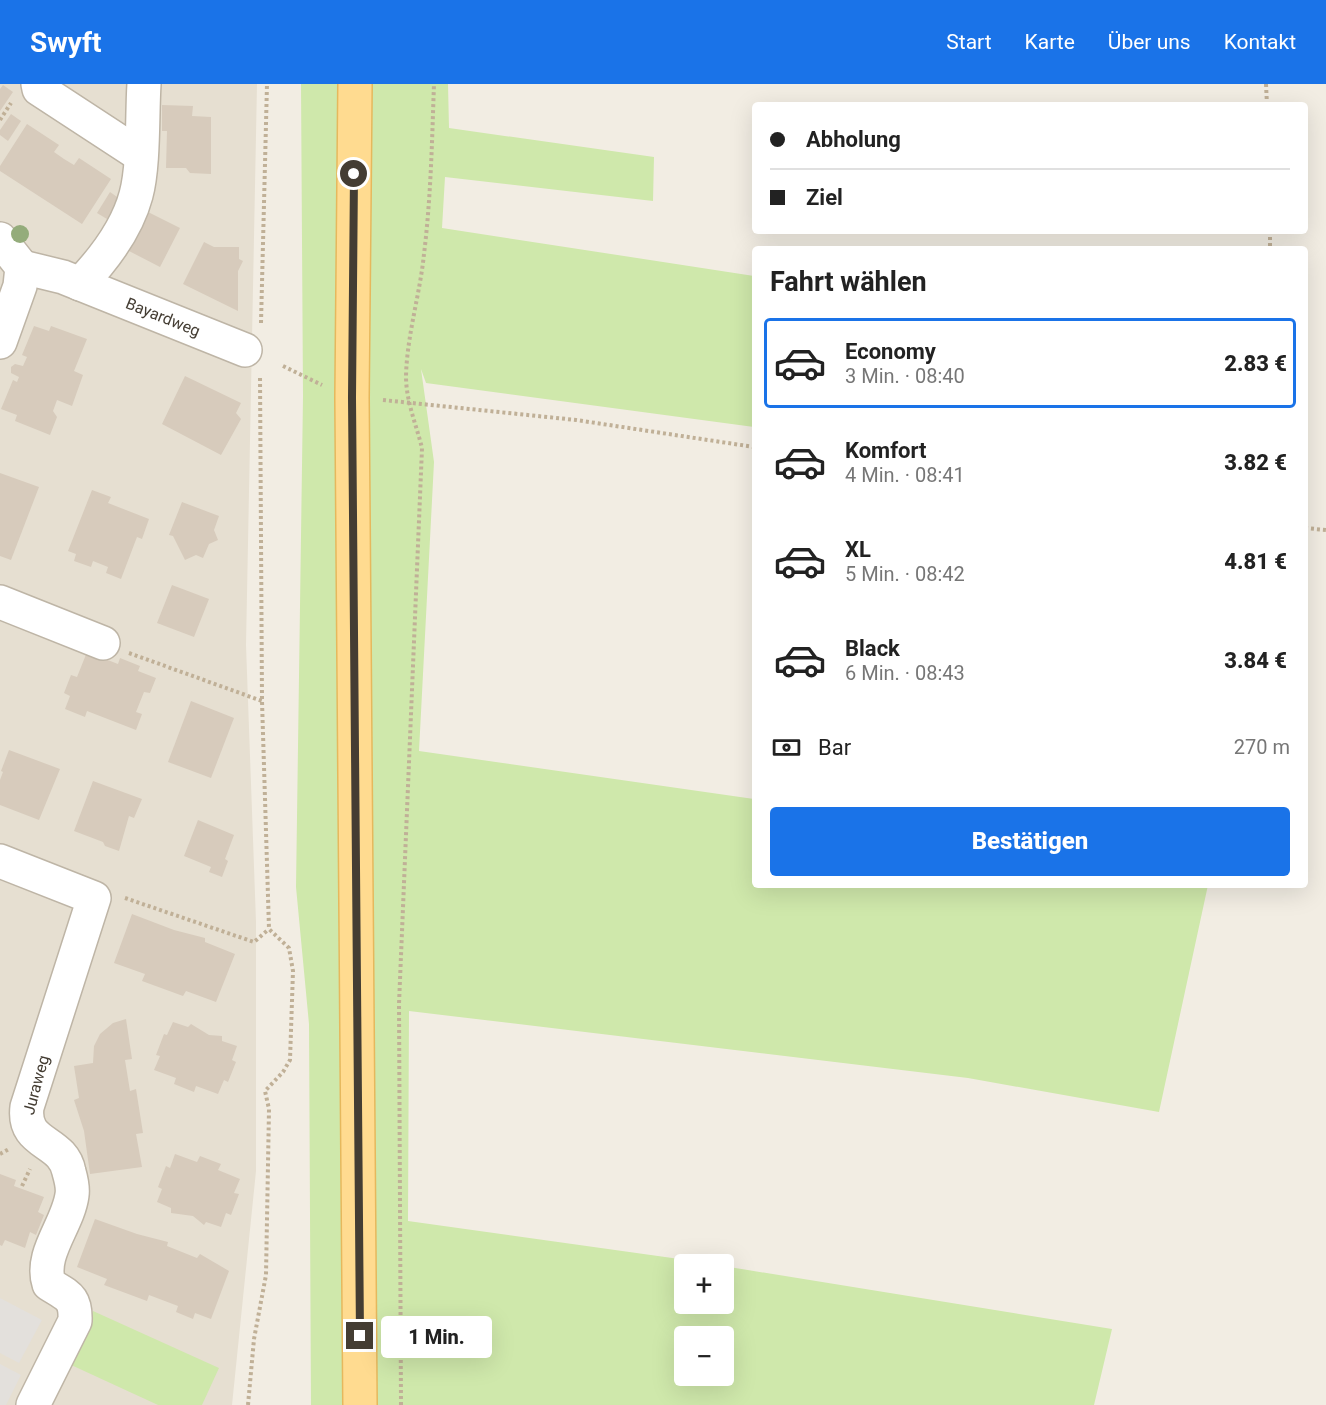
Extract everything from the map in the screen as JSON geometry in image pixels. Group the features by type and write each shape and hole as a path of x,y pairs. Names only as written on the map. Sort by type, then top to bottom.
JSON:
{"main road":[{"path":"355,84 352,398 360,1405"}],"street":[{"path":"38,84 39,89 140,154"},
{"path":"80,284 99,264 122,229 136,194 144,84"},
{"path":"0,240 22,267 20,286 0,342"},
{"name":"Bayardweg","path":"22,267 63,277 255,350"},
{"path":"0,602 103,643"},
{"path":"0,861 94,898"},
{"name":"Juraweg","path":"33,1405 75,1321 76,1306 70,1297 49,1284 46,1275 47,1263 72,1195 65,1157 32,1132 25,1120 27,1107 94,898"}],"path":[{"path":"248,1405 254,1339 266,1275 269,1109 265,1091 284,1071 290,1060 293,971 289,948 269,929 262,701 255,350 267,84"},
{"path":"401,1405 399,1004 422,447 409,402 406,376 424,254 432,160 434,84"},
{"path":"1266,84 1267,102"},
{"path":"283,366 352,398 576,420 752,447"},
{"path":"1308,528 1326,530"},
{"path":"103,643 262,701"},
{"path":"94,898 120,896 254,942 269,929"}],"shaded area":[{"path":"0,84 257,84 246,645 256,922 256,1171 232,1405 0,1405"},
{"path":"0,1298 42,1320 19,1363 0,1353"},
{"path":"0,1364 21,1375 6,1405 0,1405"}],"green space":[{"path":"301,84 448,84 449,128 654,157 653,201 445,177 442,228 752,276 752,427 426,383 421,369 434,462 419,751 752,799 752,888 1207,888 1159,1112 968,1078 409,1011 408,1221 674,1258 674,1314 734,1314 734,1268 1112,1329 1094,1405 311,1405 309,1024 296,887 303,396"},
{"path":"93,1311 219,1368 202,1405 158,1405 69,1364"}],"building":[{"path":"3,85 13,92 0,111 0,89"},
{"path":"162,105 193,106 192,116 211,117 211,174 190,173 186,168 166,168 167,131 162,131"},
{"path":"11,114 21,121 8,141 0,135 0,130"},
{"path":"27,124 59,145 54,152 64,159 74,165 79,158 111,179 82,224 0,171 0,166"},
{"path":"110,192 120,199 107,219 97,213"},
{"path":"148,212 180,228 160,267 129,251"},
{"path":"204,242 214,247 239,247 239,259 243,261 238,271 238,311 183,284"},
{"path":"34,326 49,331 51,326 87,339 74,371 83,375 72,406 57,400 53,411 57,417 50,435 15,421 17,415 1,409 13,380 17,382 19,377 11,373 11,367 15,364 23,366 27,357 22,355"},
{"path":"185,376 241,403 236,413 241,419 221,455 162,424"},
{"path":"0,473 39,487 11,560 0,556"},
{"path":"92,490 111,497 108,503 149,519 142,539 137,537 121,579 106,573 108,567 93,561 91,567 74,561 76,554 68,551"},
{"path":"182,502 219,516 214,530 218,540 209,544 203,558 196,555 185,560 173,536 169,535"},
{"path":"172,585 209,599 194,637 157,623"},
{"path":"87,652 118,664 120,658 140,666 138,671 156,678 150,693 144,692 136,712 142,714 136,730 87,711 85,717 65,709 70,696 64,693 71,675 77,677"},
{"path":"191,701 234,718 211,778 168,762"},
{"path":"9,750 60,769 39,820 0,805 0,780 3,772 1,771"},
{"path":"93,781 142,799 134,818 129,816 119,851 74,831"},
{"path":"198,820 234,835 225,859 228,861 222,877 209,872 211,867 184,856"},
{"path":"132,914 174,930 205,938 205,942 235,954 216,1002 186,991 183,996 142,981 145,974 114,963"},
{"path":"126,1019 132,1059 125,1060 130,1091 136,1089 143,1133 136,1134 142,1167 90,1174 84,1131 74,1100 79,1098 74,1066 93,1063 94,1046 100,1034 113,1023"},
{"path":"173,1022 188,1027 191,1024 209,1035 222,1036 222,1041 237,1046 232,1060 236,1062 228,1082 224,1080 218,1094 196,1086 194,1092 174,1084 176,1078 154,1070 160,1056 156,1055 164,1034 167,1035"},
{"path":"175,1154 197,1162 200,1156 221,1164 218,1170 240,1179 234,1193 239,1194 231,1215 226,1213 221,1227 206,1222 204,1225 193,1216 171,1213 171,1208 157,1202 162,1189 158,1187 166,1166 170,1168"},
{"path":"0,1174 16,1180 14,1186 44,1197 38,1212 44,1215 36,1235 30,1232 25,1248 5,1240 2,1246 0,1245"},
{"path":"95,1219 168,1242 167,1246 197,1258 200,1254 229,1271 211,1319 195,1313 193,1319 176,1312 178,1306 149,1295 147,1301 104,1285 107,1279 77,1267"}],"route":[{"path":"354,174 352,398 360,1336"}]}
